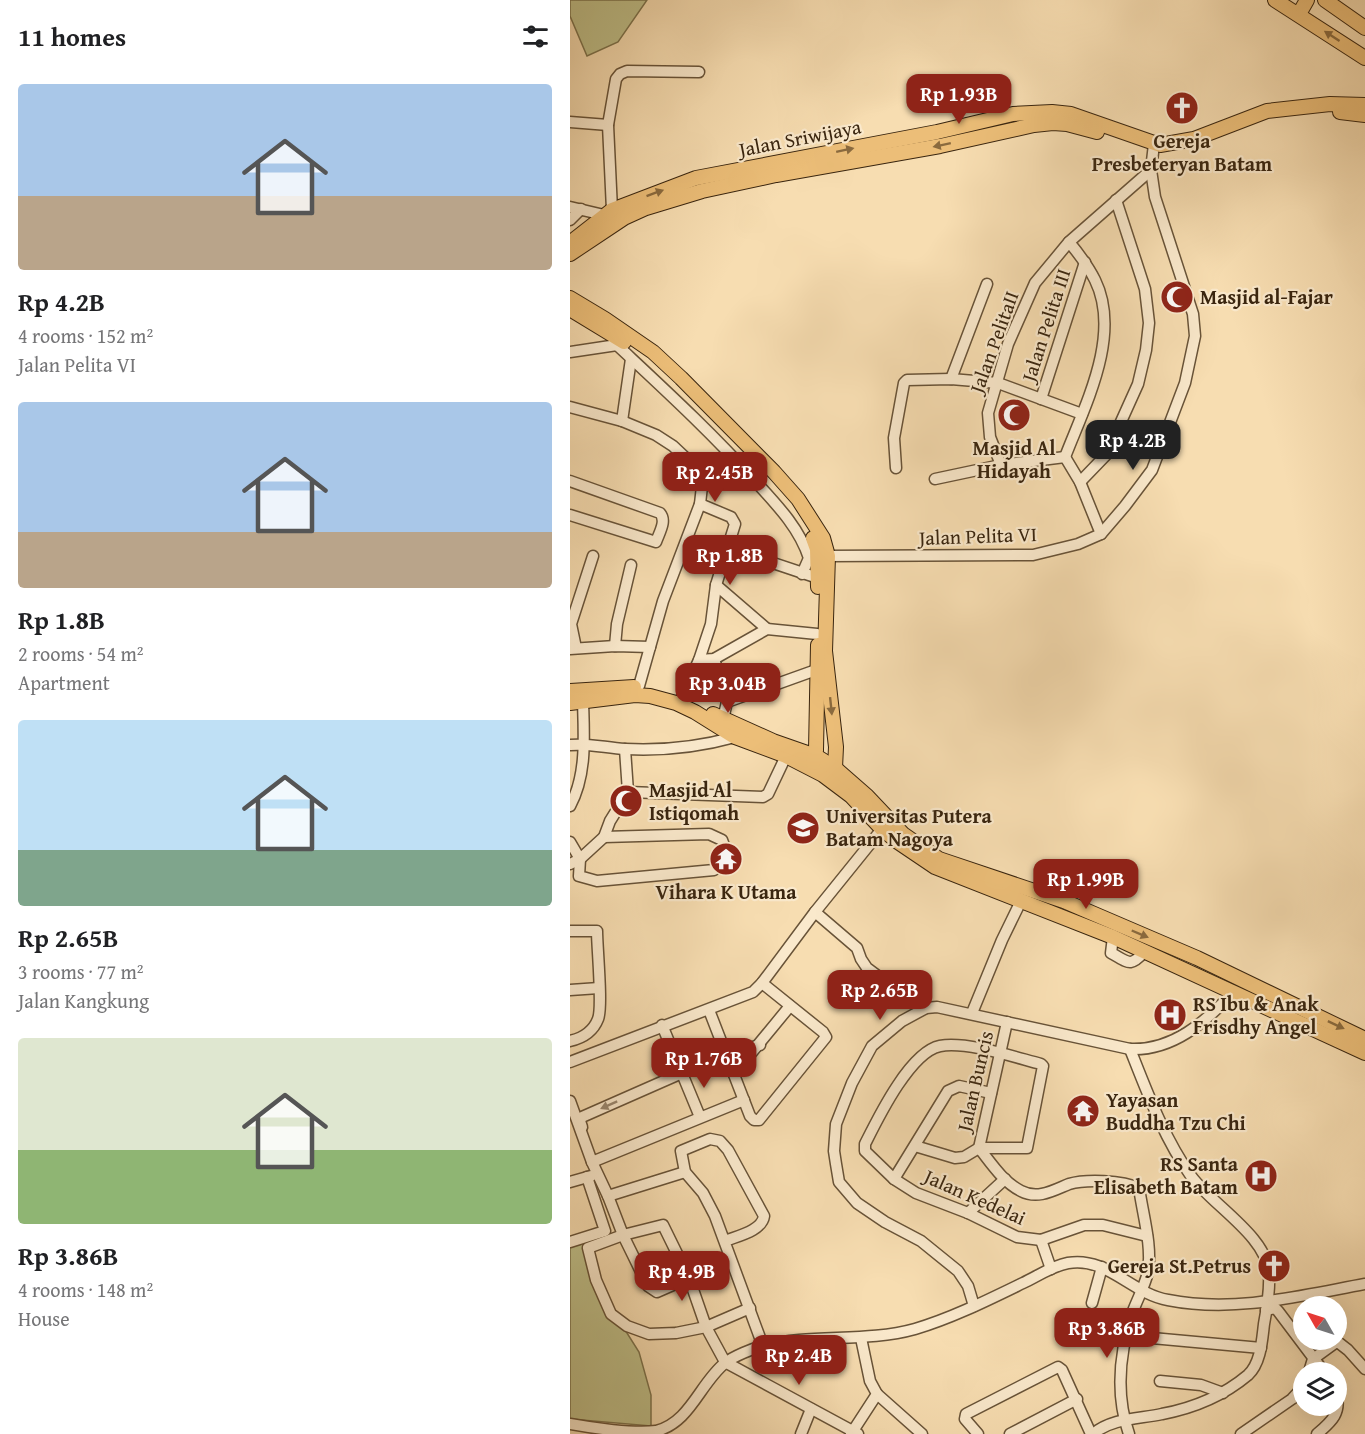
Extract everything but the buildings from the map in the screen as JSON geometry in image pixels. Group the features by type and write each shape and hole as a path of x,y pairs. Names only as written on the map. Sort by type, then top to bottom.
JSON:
{"main road":[{"path":"1275,0 1365,58"},
{"path":"1299,14 1307,0"},
{"path":"1325,0 1365,27"},
{"name":"Jalan Sriwijaya","path":"570,243 608,212 696,178 730,178 895,154 1034,124 1053,123 1092,130 1153,149 1160,145 1194,139 1267,111 1330,104 1365,113"},
{"name":"Jalan Sriwijaya","path":"570,254 624,218 645,208 730,178 1013,114 1052,112 1071,114 1091,120 1153,149"},
{"path":"892,140 895,154"},
{"path":"570,298 653,352 681,378 798,499 823,538 828,556 825,651 836,747 832,774 882,829 923,861 935,867 1113,938 1365,1053"},
{"path":"570,309 619,343 633,347 675,382 771,479 808,525 817,549 818,578 816,670 818,701 813,762"},
{"path":"570,691 639,686 682,697 813,762 867,796 903,834 939,859 1064,901 1197,958 1365,1039"},
{"path":"577,703 635,695 650,696 676,703 695,712 735,737 786,756 813,762"},
{"path":"1190,974 1197,958"}],"street":[{"path":"570,220 575,208 608,212 608,125 616,79 620,74 627,71 699,72"},
{"path":"570,122 608,125"},
{"name":"Jalan Pelita VI","path":"828,556 1033,555 1078,544 1101,534 1125,506 1152,470 1185,383 1195,336 1193,314 1155,197 1151,170 1153,149"},
{"name":"Jalan PelitaII","path":"1001,465 988,427 988,413 1008,344 1035,283 1069,242 1151,170"},
{"path":"1080,482 1106,455 1138,384 1146,350 1149,323 1145,289 1116,200"},
{"path":"1065,457 1098,366 1104,344 1105,328 1102,300 1096,282 1085,262 1069,242"},
{"name":"Jalan Pelita III","path":"1041,399 1085,262"},
{"path":"951,379 987,284"},
{"path":"570,352 619,343 631,358 676,398 722,444 794,527 805,544 809,558 802,574"},
{"path":"622,421 631,358"},
{"path":"896,468 894,438 904,383 910,379 951,379 998,383 1082,414"},
{"path":"570,407 622,421 656,435 673,446 691,463 700,477 702,486 700,504 663,601 639,686"},
{"path":"1065,457 1080,482 1101,534"},
{"path":"935,479 1001,465 1065,457"},
{"path":"570,482 660,513 663,521 656,542 570,515"},
{"path":"682,697 699,660 711,624 716,585 735,524 732,517 700,504"},
{"path":"729,540 755,557 818,578"},
{"path":"593,556 571,624 573,649 615,646 650,647"},
{"path":"615,646 617,624 631,566"},
{"path":"716,585 767,629"},
{"path":"699,660 714,659 767,629 818,634"},
{"path":"714,659 727,702 723,719"},
{"path":"727,702 816,670"},
{"path":"570,806 579,781 584,743 577,703"},
{"path":"570,745 584,743 625,749 697,746 735,737"},
{"path":"575,862 604,837 610,821 628,792 625,749"},
{"path":"628,792 763,797 768,794 786,756"},
{"path":"570,1062 753,992 882,829"},
{"path":"570,842 579,876 597,881 714,870 724,856 725,847 722,840 709,834 604,837"},
{"path":"972,1013 1021,901"},
{"path":"815,912 857,948 867,968 914,1003 926,1008"},
{"path":"570,931 597,930 599,987 599,1018 583,1037 570,1041"},
{"path":"709,1010 744,1100 754,1120 759,1120 826,1037 823,1032 762,983"},
{"path":"570,990 599,987"},
{"path":"974,1306 968,1286 958,1270 921,1241 885,1222 857,1203 839,1182 834,1151 836,1124 852,1083 872,1046 902,1020 926,1008 937,1007 1143,1050 1177,1038 1206,1020 1233,993"},
{"path":"734,1074 790,1006"},
{"name":"Jalan Buncis","path":"979,1148 1007,1022"},
{"path":"662,1025 700,1117"},
{"path":"727,1054 760,1045"},
{"name":"Jalan Kedelai","path":"1000,1054 956,1045 938,1047 922,1055 897,1086 875,1123 865,1144 867,1155 894,1179 922,1196 968,1213 1017,1237 1041,1240 1084,1225 1103,1225 1147,1236"},
{"path":"978,1434 966,1419 966,1414 1056,1368 1062,1370 1092,1434 1124,1420 1190,1407 1222,1393 1249,1374 1257,1361 1267,1306 1269,1273 1266,1260 1261,1250 1245,1232 1191,1176 1161,1120 1130,1049"},
{"path":"915,1146 955,1158 964,1157 979,1148 1023,1149 1029,1145 1043,1066 1000,1054"},
{"path":"570,1242 604,1231 592,1175 594,1161 580,1121 582,1117 682,1073"},
{"path":"894,1179 948,1091 959,1086 991,1093"},
{"path":"594,1161 744,1100"},
{"path":"570,1101 594,1161"},
{"path":"725,1241 759,1226 764,1216 728,1150 720,1141 710,1140 681,1151 685,1172 703,1193 725,1241 763,1346"},
{"path":"979,1148 1005,1179 1020,1191 1033,1194 1055,1192 1070,1184 1099,1181 1132,1185 1138,1188 1147,1236 1149,1265 1128,1326 1121,1355 1124,1420 1129,1434"},
{"path":"608,1196 685,1172"},
{"path":"570,1182 592,1175"},
{"path":"592,1175 608,1196 623,1235 648,1286 657,1292 689,1278"},
{"path":"968,1213 1005,1179"},
{"path":"750,1308 706,1327 676,1333 649,1334 627,1326 610,1314 587,1250 591,1245 663,1225 689,1278 706,1327 725,1362 854,1433 877,1394"},
{"path":"1041,1240 1051,1269"},
{"path":"570,1424 646,1432 663,1430 686,1412 725,1362 763,1346 794,1340 861,1338 914,1329 974,1306 1051,1269 1080,1262 1102,1267 1141,1290 1166,1300 1275,1308 1316,1362"},
{"path":"1092,1304 1102,1267"},
{"path":"1267,1306 1365,1284"},
{"path":"861,1338 870,1381 877,1394 922,1434"},
{"path":"1152,1338 1261,1348"},
{"path":"1312,1362 1335,1343 1339,1343 1365,1369"},
{"path":"1160,1381 1201,1385 1222,1393"},
{"path":"1241,1434 1293,1398"},
{"path":"1010,1434 1077,1400"},
{"path":"801,1434 811,1409"},
{"path":"1317,1434 1335,1416"}],"green space":[{"path":"570,0 647,0 618,42 587,56 570,16"},
{"path":"577,1239 590,1244 609,1313 627,1333 639,1352 651,1395 651,1426 570,1419 570,1240"}],"place":[{"name":"Gereja Presbeteryan Batam","path":"1182,108"},
{"name":"Masjid al-Fajar","path":"1177,297"},
{"name":"Masjid Al Hidayah","path":"1014,415"},
{"name":"Masjid Al Istiqomah","path":"626,801"},
{"name":"Universitas Putera Batam Nagoya","path":"803,828"},
{"name":"Vihara K Utama","path":"726,859"},
{"name":"RS Ibu & Anak Frisdhy Angel","path":"1170,1015"},
{"name":"Yayasan Buddha Tzu Chi","path":"1083,1111"},
{"name":"RS Santa Elisabeth Batam","path":"1261,1176"},
{"name":"Gereja St.Petrus","path":"1274,1266"}]}
